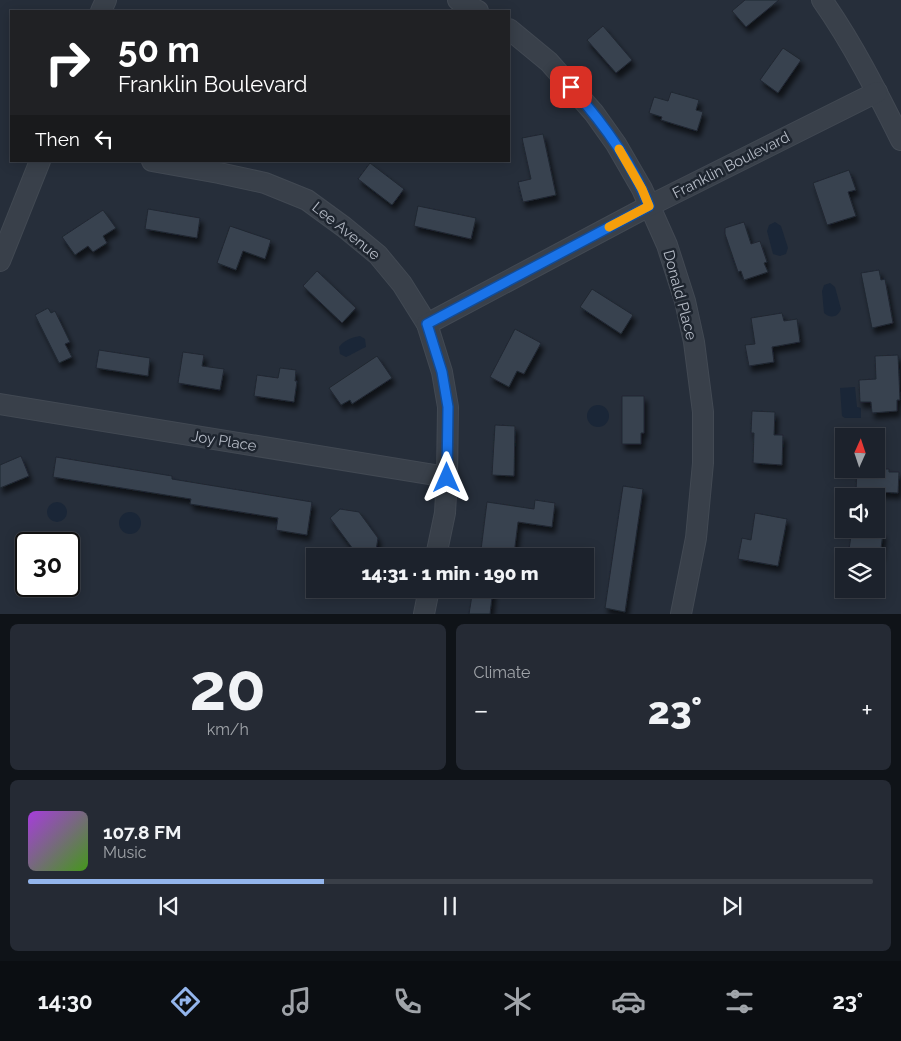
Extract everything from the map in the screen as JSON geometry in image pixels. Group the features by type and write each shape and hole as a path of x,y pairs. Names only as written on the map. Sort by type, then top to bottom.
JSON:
{"street":[{"path":"458,0 476,10"},
{"path":"822,0 839,24 901,140"},
{"name":"Donald Place","path":"510,30 548,62 594,113 616,144 642,189 667,245 685,301 694,342 703,412 704,463 696,538 681,614"},
{"name":"Franklin Boulevard","path":"427,324 649,206 877,92"},
{"path":"0,261 40,162"},
{"name":"Lee Avenue","path":"158,162 265,183 307,200 378,255 402,284 427,324 442,372 448,407 445,513 438,548"},
{"name":"Joy Place","path":"0,404 447,478"},
{"path":"424,614 427,598"}],"water":[{"path":"775,222 781,226 788,248 786,254 780,256 773,254 767,231 769,225"},
{"path":"830,283 835,287 841,309 834,316 824,313 822,291 824,285"},
{"path":"360,336 365,339 366,347 346,357 340,354 339,347 343,343"},
{"path":"855,387 857,407 861,408 861,418 845,418 842,416 840,388"},
{"path":"598,405 606,408 609,416 606,424 598,427 590,424 587,416 590,408"},
{"path":"57,502 64,505 67,512 64,519 57,522 50,519 47,512 50,505"},
{"path":"130,512 138,515 141,523 138,531 130,534 122,531 119,523 122,515"}],"building":[{"path":"745,0 779,0 746,27 732,11"},
{"path":"603,26 632,60 616,73 587,40"},
{"path":"783,48 801,60 778,93 760,80"},
{"path":"671,92 699,100 696,110 703,112 697,131 661,120 662,117 649,113 654,97 668,101"},
{"path":"543,134 556,195 523,202 518,182 531,179 522,138"},
{"path":"370,163 404,189 392,205 358,179"},
{"path":"849,170 856,190 848,192 856,216 827,225 813,183"},
{"path":"418,206 476,218 471,239 414,226"},
{"path":"148,209 200,218 197,238 145,229"},
{"path":"103,210 116,228 103,236 107,243 93,252 88,246 75,255 62,237"},
{"path":"744,222 751,244 760,241 767,262 764,263 768,272 744,280 741,271 738,272 725,234 725,228"},
{"path":"230,226 271,240 265,259 243,251 236,270 217,263"},
{"path":"879,270 881,280 885,279 893,323 872,328 861,273"},
{"path":"317,271 356,308 342,323 303,286"},
{"path":"592,289 633,315 621,334 580,307"},
{"path":"48,308 51,313 55,311 70,342 65,344 72,357 59,363 35,315"},
{"path":"782,313 784,321 797,319 800,342 772,347 774,362 749,366 745,345 755,344 751,318"},
{"path":"515,329 541,343 524,374 517,371 509,387 490,377"},
{"path":"99,350 150,358 148,376 96,368"},
{"path":"183,352 204,355 202,366 224,369 220,390 178,383"},
{"path":"898,355 900,400 897,400 897,411 872,413 871,402 860,402 859,380 876,379 875,356"},
{"path":"377,356 392,378 352,404 350,400 341,405 329,388"},
{"path":"280,368 296,370 295,381 297,381 294,402 254,396 257,375 278,378"},
{"path":"622,396 644,396 644,433 641,433 641,444 622,444"},
{"path":"752,411 775,412 774,435 783,435 782,465 753,463 754,433 751,433"},
{"path":"495,425 515,426 514,476 492,475"},
{"path":"21,456 29,476 0,488 0,465"},
{"path":"56,457 172,476 172,479 312,502 307,535 276,530 278,518 190,504 191,499 53,477"},
{"path":"885,469 889,469 889,472 899,472 898,493 885,492 885,488 856,488 857,478 885,478"},
{"path":"623,486 643,489 625,612 605,608"},
{"path":"535,500 555,503 552,527 518,522 515,548 481,548 487,502 534,509"},
{"path":"340,509 359,512 378,538 376,548 352,548 330,518"},
{"path":"755,513 787,519 778,566 738,559 742,538 751,540"},
{"path":"851,538 882,538 881,548 849,548"},
{"path":"472,598 492,598 490,614 469,614"}],"slow traffic":[{"path":"609,227 649,206 642,189 619,149"}],"route":[{"path":"447,478 448,407 442,372 427,324 649,206 642,189 616,144 594,113 571,87"}]}
